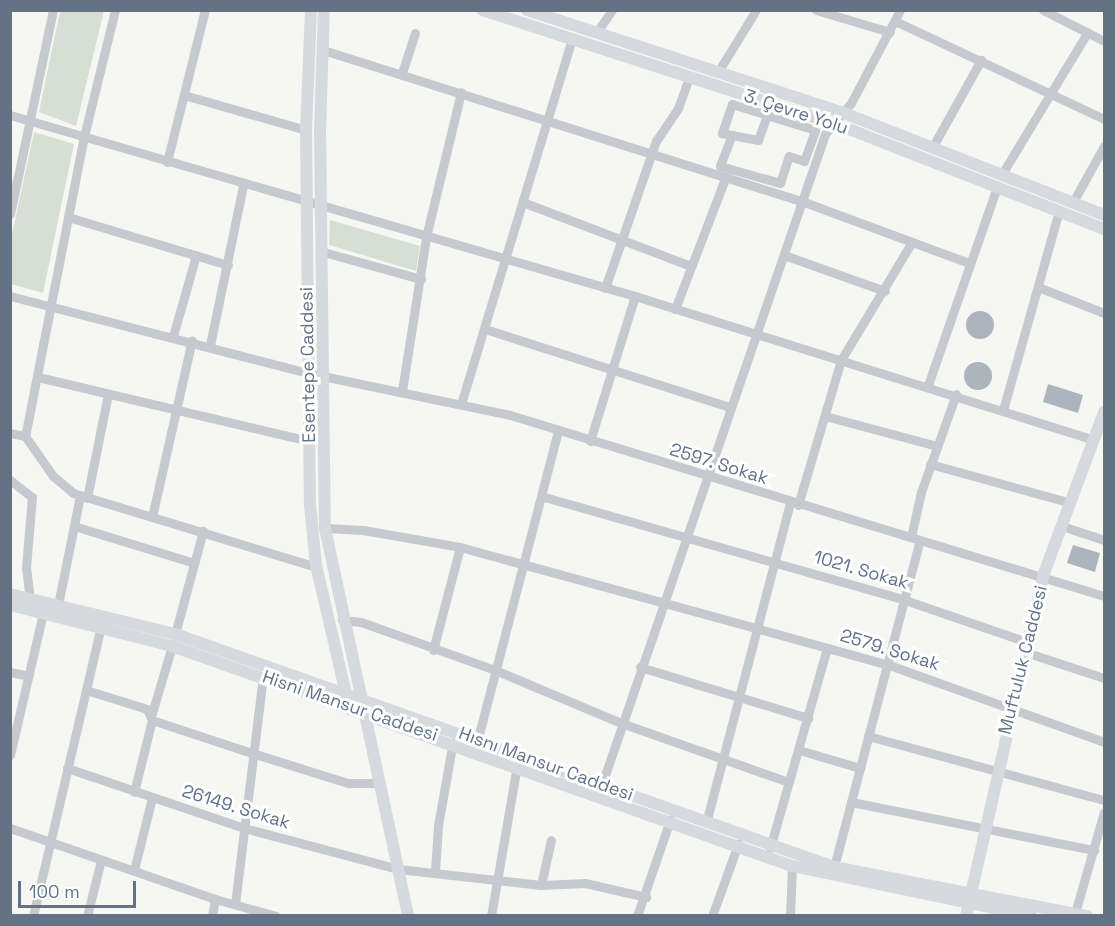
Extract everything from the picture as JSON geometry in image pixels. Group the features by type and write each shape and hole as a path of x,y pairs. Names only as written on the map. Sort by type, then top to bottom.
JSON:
{"main road":[{"name":"Esentepe Caddesi","path":"310,10 306,130 309,441 316,567 343,690"},
{"name":"Esentepe Caddesi","path":"324,10 320,251 325,528 358,695 408,915"},
{"name":"3. Çevre Yolu","path":"482,10 689,77 840,119 932,148 1104,215"},
{"name":"3. Çevre Yolu","path":"527,10 718,72 840,119 997,187 1104,229"},
{"name":"Muftuluk Caddesi","path":"969,905 983,828 1010,706 1043,576 1062,526 1068,502 1097,436 1104,412"},
{"name":"Hısnı Mansur Caddesi","path":"10,594 58,605 358,695 706,822 770,848 969,905 1081,914"},
{"name":"Hisni Mansur Caddesi","path":"10,605 101,627 173,640 263,676 738,844 792,866 969,905 1031,915"},
{"path":"318,682 332,672 330,631"},
{"path":"343,690 362,710"}],"street":[{"path":"10,214 53,10"},
{"path":"25,436 52,318 50,305 84,136 115,10"},
{"path":"167,162 205,10"},
{"path":"596,33 612,10"},
{"path":"718,72 756,10"},
{"path":"816,10 890,32"},
{"path":"602,784 704,477 804,202 825,134 840,119 890,32 900,10"},
{"path":"1043,10 1054,13 1104,41"},
{"path":"895,21 1104,120"},
{"path":"402,73 415,33"},
{"path":"1002,174 1048,93 1087,33"},
{"path":"461,404 504,260 525,203 572,39"},
{"path":"323,50 548,118 726,176 780,183 789,156 804,161 815,130 732,104 722,133 731,137 758,140 767,115"},
{"path":"932,148 981,60"},
{"path":"605,288 651,152 678,108 689,77"},
{"path":"402,391 426,237 461,92"},
{"path":"184,95 306,130"},
{"path":"10,115 320,208 635,296 1003,410 1097,436"},
{"path":"731,137 720,166 804,202 969,263"},
{"path":"1073,202 1104,146"},
{"path":"675,309 726,176"},
{"path":"210,345 243,185"},
{"path":"928,385 997,187"},
{"path":"525,203 691,266"},
{"path":"1003,410 1059,211"},
{"path":"68,217 228,265"},
{"path":"706,822 759,629 773,562 825,416 842,360 912,242"},
{"path":"320,251 421,279"},
{"path":"173,336 196,255"},
{"path":"784,255 885,291"},
{"path":"1038,287 1104,313"},
{"name":"2597. Sokak","path":"10,296 192,340 308,373 322,374 461,404 558,430 704,477 1104,596"},
{"path":"590,441 611,366 635,296"},
{"path":"484,328 611,366 729,407"},
{"path":"152,517 192,340"},
{"path":"38,377 309,441"},
{"path":"58,605 74,526 84,497 108,394"},
{"path":"834,867 905,600 930,464 956,394"},
{"path":"825,416 937,446"},
{"path":"478,738 558,430"},
{"path":"10,433 25,436 58,481 84,497 203,531 316,567"},
{"path":"930,464 1068,502"},
{"path":"10,480 32,497 26,567 30,598"},
{"name":"1021. Sokak","path":"541,496 905,600 1104,678"},
{"path":"74,526 194,563"},
{"path":"1062,526 1104,540"},
{"name":"2579. Sokak","path":"325,528 363,530 460,547 759,629 889,665 1010,706 1104,742"},
{"path":"134,792 152,716 203,531"},
{"path":"434,650 460,547"},
{"path":"10,755 44,613"},
{"path":"342,620 361,622 495,670 621,723 789,782"},
{"path":"33,915 52,843 67,768 101,627"},
{"path":"770,848 827,648"},
{"path":"640,668 808,718"},
{"path":"10,672 29,676"},
{"path":"235,904 263,676"},
{"path":"86,690 252,753 348,783 378,783"},
{"path":"868,736 1104,800"},
{"path":"435,872 438,825 453,742"},
{"path":"798,750 860,768"},
{"path":"491,915 494,879 517,766"},
{"name":"26149. Sokak","path":"67,768 244,828 398,869 541,885 585,883 646,897"},
{"path":"134,870 152,798"},
{"path":"851,802 1098,848"},
{"path":"1081,914 1098,848 1104,812"},
{"path":"637,915 646,897 670,820"},
{"path":"10,828 215,899 276,915"},
{"path":"541,885 552,840"},
{"path":"712,915 738,844"},
{"path":"87,915 101,860"},
{"path":"790,915 792,866"},
{"path":"212,915 215,899"}],"shaded area":[{"path":"60,11 104,11 76,126 39,112"},
{"path":"34,132 74,144 43,293 11,284 11,239"},
{"path":"330,220 420,246 416,271 329,245"}],"building":[{"path":"980,311 990,315 994,325 990,335 980,339 970,335 966,325 970,315"},
{"path":"978,362 988,366 992,376 988,386 978,390 968,386 964,376 968,366"},
{"path":"1048,384 1083,395 1078,413 1043,402"},
{"path":"1073,545 1100,553 1095,572 1067,563"}]}
